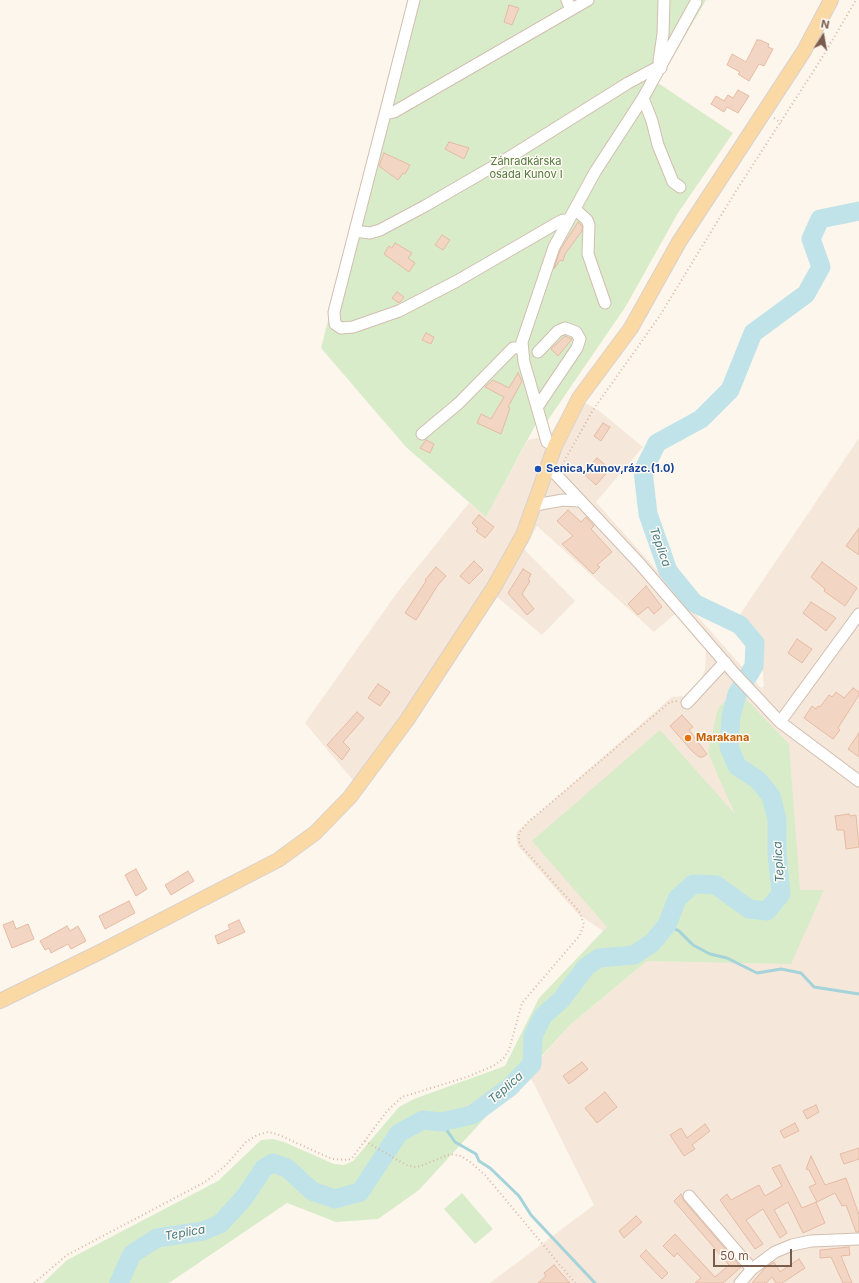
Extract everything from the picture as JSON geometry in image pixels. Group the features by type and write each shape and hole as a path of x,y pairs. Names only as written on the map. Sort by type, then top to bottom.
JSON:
{"main road":[{"path":"0,1001 100,952 260,870 288,854 314,833 350,797 407,720 494,587 519,543 535,505 555,466 555,446 579,398 635,323 679,242 804,51 831,0"}],"street":[{"path":"414,0 334,312 335,324 342,328 352,327 399,311 557,223 568,221"},
{"path":"385,114 394,112 569,5 588,0"},
{"path":"661,68 659,61 663,34 664,0"},
{"path":"555,446 547,442 538,406 524,362 522,348 551,255 595,172 661,68 696,2"},
{"path":"355,231 370,233 380,230 513,155 628,83 656,68 661,68"},
{"path":"643,98 652,121 658,145 673,182 680,187"},
{"path":"575,209 587,220 589,225 588,254 605,303"},
{"path":"538,352 558,331 565,328 576,332 580,339 577,348 538,406"},
{"path":"422,434 458,403 513,348 522,348"},
{"path":"555,466 579,501 643,568 757,699 780,722 859,781"},
{"path":"535,505 562,500 579,501"},
{"path":"780,722 859,614"},
{"path":"687,703 725,662"},
{"path":"690,1196 752,1269"},
{"path":"740,1283 752,1269 775,1252 792,1245 812,1241 859,1239"}],"path":[{"path":"555,466 660,317 736,191 820,61 856,0"},
{"path":"34,1283 67,1255 205,1182 226,1165 246,1142 257,1135 268,1132 276,1134 332,1160 343,1161 352,1158 387,1111 402,1098 493,1066 507,1055 522,1003 580,935 584,924 579,911 522,847 518,838 519,833 528,823 670,702 674,700 687,703"},
{"path":"364,1141 406,1165 421,1166 450,1154 461,1156 469,1161 485,1175 575,1283"}],"shaded area":[{"path":"573,396 598,410 643,447 596,502 761,688 764,686 760,638 737,619 859,438 859,1283 490,1283 594,1205 528,1072 570,1025 647,961 578,914 518,846 516,837 517,832 672,697 684,696 700,682 705,669 706,650 675,614 654,632 537,526 524,549 575,601 542,635 496,596 364,788 351,778 305,723 396,594 469,503 486,516 528,440 550,435"}],"green space":[{"name":"Záhradkárska osada Kunov I","path":"410,0 706,0 658,83 733,133 678,213 626,306 548,420 536,424 486,517 406,447 321,348"},
{"path":"735,693 741,694 789,744 800,890 824,890 791,964 647,961 570,1025 419,1190 378,1219 336,1222 287,1203 169,1283 43,1283 67,1260 218,1181 261,1140 273,1139 284,1142 334,1164 344,1165 353,1161 399,1107 414,1099 505,1066 539,998 607,927 532,841 660,730 735,814 708,753 717,712 720,706"},
{"path":"462,1193 493,1229 475,1244 444,1209"}],"building":[{"path":"509,5 519,8 512,25 504,22"},
{"path":"757,40 769,44 768,47 773,49 764,66 759,64 749,81 738,74 740,72 727,65 732,54 746,62"},
{"path":"738,90 749,96 738,113 727,107 724,112 711,104 716,96 724,101 728,95 733,98"},
{"path":"449,142 469,148 464,159 445,149"},
{"path":"384,153 410,165 405,174 403,173 398,180 379,166"},
{"path":"578,222 582,226 582,231 565,254 563,261 560,260 554,269 560,250"},
{"path":"442,235 450,240 443,250 435,245"},
{"path":"395,243 412,253 408,258 415,263 409,272 384,254 389,246 392,248"},
{"path":"397,292 404,297 399,303 392,298"},
{"path":"426,333 434,337 431,344 422,340"},
{"path":"565,336 572,339 558,356 551,349"},
{"path":"518,373 522,381 508,407 510,408 501,434 477,423 481,414 491,419 504,397 485,387 493,380 509,388"},
{"path":"603,423 610,427 601,441 594,436"},
{"path":"426,440 434,444 430,453 420,448"},
{"path":"597,458 610,469 596,485 583,473"},
{"path":"568,510 581,522 586,517 594,526 591,529 612,552 597,565 600,567 593,574 562,544 573,536 557,521"},
{"path":"479,515 494,527 485,538 476,531 478,529 472,523"},
{"path":"859,528 859,555 846,546"},
{"path":"474,561 483,570 469,584 460,576"},
{"path":"822,562 857,588 845,606 824,591 825,589 811,577"},
{"path":"436,567 446,576 438,585 416,620 405,613 426,581 425,580"},
{"path":"523,569 531,574 528,580 530,581 522,594 534,609 527,615 508,593"},
{"path":"646,586 662,607 654,614 648,607 638,615 628,604"},
{"path":"811,602 836,618 826,631 803,613"},
{"path":"797,639 812,649 802,663 788,653"},
{"path":"378,684 390,692 380,706 368,698"},
{"path":"853,688 859,692 859,695 838,728 840,730 833,739 804,718 812,706 816,709 818,706 820,707 829,695 832,697 836,692 844,698"},
{"path":"357,712 364,718 343,742 350,749 342,760 327,745"},
{"name":"Marakana","path":"682,715 693,727 689,730 707,754 703,757 699,757 692,751 670,726"},
{"path":"859,733 859,757 848,749"},
{"path":"849,814 850,816 856,815 859,847 846,849 844,830 837,830 835,816"},
{"path":"136,869 147,889 136,896 125,875"},
{"path":"188,871 194,881 171,895 165,885"},
{"path":"129,901 135,913 105,929 99,916"},
{"path":"239,920 245,932 218,944 215,936 230,929 228,925"},
{"path":"13,921 16,929 28,924 34,939 12,948 3,925"},
{"path":"67,926 70,931 78,926 86,941 71,949 68,944 51,953 49,948 45,950 40,941"},
{"path":"582,1062 588,1069 569,1084 563,1076"},
{"path":"605,1092 617,1107 597,1123 585,1108"},
{"path":"816,1105 819,1112 807,1119 803,1111"},
{"path":"795,1123 799,1131 784,1138 780,1131"},
{"path":"705,1124 710,1131 692,1145 695,1149 684,1156 670,1135 681,1128 687,1138"},
{"path":"859,1148 859,1159 844,1164 840,1154"},
{"path":"811,1156 825,1185 846,1178 859,1215 859,1232 856,1232 846,1205 842,1206 835,1193 817,1202 809,1187 816,1184 809,1170 806,1169"},
{"path":"780,1165 802,1208 816,1202 825,1223 803,1233 788,1202 774,1210 787,1233 780,1238 763,1209 746,1220 763,1244 755,1249 720,1200 727,1194 731,1200 759,1185 765,1196 782,1186 772,1168"},
{"path":"681,1194 684,1201 741,1267 723,1283 695,1283 701,1278 677,1253 674,1257 663,1246 675,1234 715,1277 729,1265 674,1201"},
{"path":"636,1216 642,1222 624,1238 619,1231"},
{"path":"849,1247 850,1255 841,1256 852,1283 843,1283 831,1257 820,1258 820,1250"},
{"path":"646,1250 668,1273 662,1279 640,1256"},
{"path":"799,1259 805,1268 782,1283 776,1283 772,1277 766,1283 752,1283 765,1268 774,1262 780,1272"},
{"path":"554,1265 570,1283 538,1283 546,1276 544,1273"}],"waterway":[{"name":"Teplica","path":"119,1283 132,1254 157,1238 203,1231 220,1224 244,1198 264,1168 273,1163 287,1168 312,1191 335,1199 360,1192 399,1133 423,1120 441,1122 472,1115 510,1087 532,1064 533,1036 543,1016 561,1000 586,967 599,958 634,955 652,943 667,925 677,899 693,884 716,885 749,909 767,911 781,894 777,854 777,819 771,796 758,780 737,766 729,747 731,716 737,694 754,666 755,643 740,625 694,603 668,571 648,514 643,471 657,443 701,419 730,390 753,333 806,294 821,267 811,239 820,219 859,211"},
{"path":"667,925 679,931 693,945 710,954 727,958 757,973 781,969 801,973 814,987 859,994"},
{"path":"441,1122 455,1142 476,1154 479,1161 490,1168 519,1196 531,1215 595,1283"}],"place":[{"name":"Senica,Kunov,rázc.(1.0)","path":"538,469"},
{"name":"Marakana","path":"688,738"}]}
